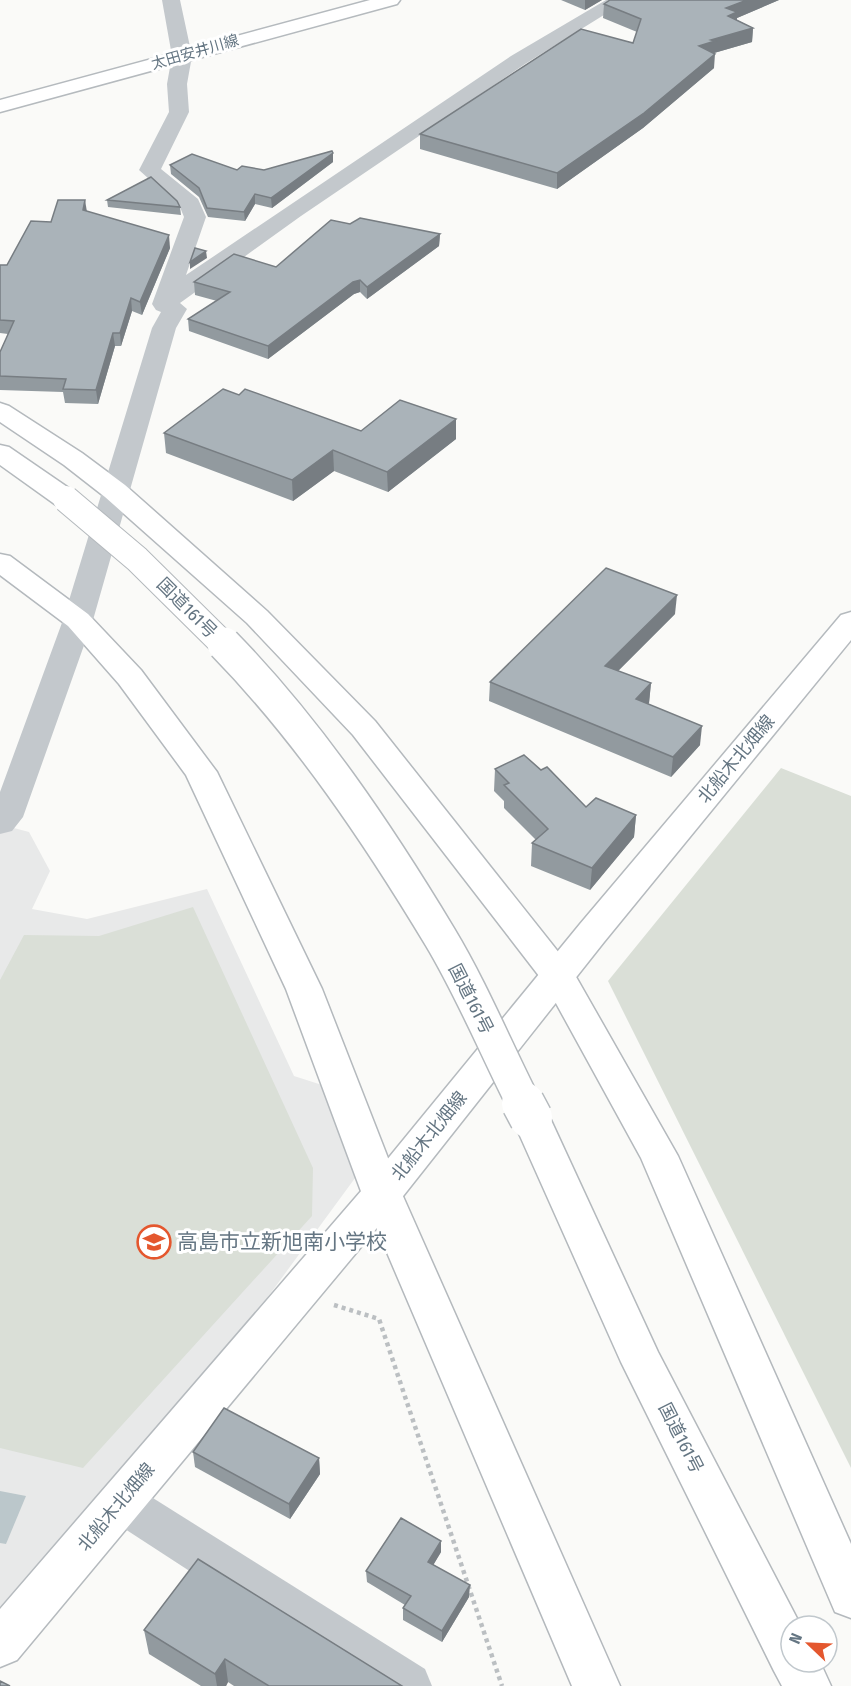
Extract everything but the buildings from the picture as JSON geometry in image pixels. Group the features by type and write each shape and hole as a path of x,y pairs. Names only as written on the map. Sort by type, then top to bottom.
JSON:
{"main road":[{"name":"太田安井川線","path":"0,106 391,0"},
{"path":"0,411 73,459 115,491 257,617 364,728 559,977 659,1156 851,1596"},
{"name":"国道161号","path":"0,453 66,500 137,559 250,671 360,813 441,939 531,1118 642,1362 779,1631"},
{"path":"0,562 78,620 130,677 201,772 304,989 382,1194 596,1686"},
{"name":"北船木北畑線","path":"0,1644 299,1294 559,977 592,933 848,629"}],"street":[{"path":"164,305 195,217 190,204 150,170 179,112 177,84 182,56 171,0"},
{"path":"164,305 181,289 303,204 519,60 619,0"},
{"path":"0,823 7,817 78,620 164,328 175,309 164,305"},
{"path":"122,1502 408,1686"}],"path":[{"path":"299,1294 379,1319 502,1686"}],"shaded area":[{"path":"781,768 851,796 851,1468 608,981"},
{"name":"高島市立新旭南小学校","path":"10,827 29,832 50,871 32,909 87,919 207,889 294,1076 322,1085 358,1174 259,1309 0,1607 0,834"},
{"name":"高島市立新旭南小学校","path":"193,907 313,1168 312,1216 83,1468 0,1448 0,980 24,935 99,936"},
{"path":"0,1491 26,1496 6,1544 0,1543"}],"place":[{"name":"高島市立新旭南小学校","path":"154,1242"}]}
